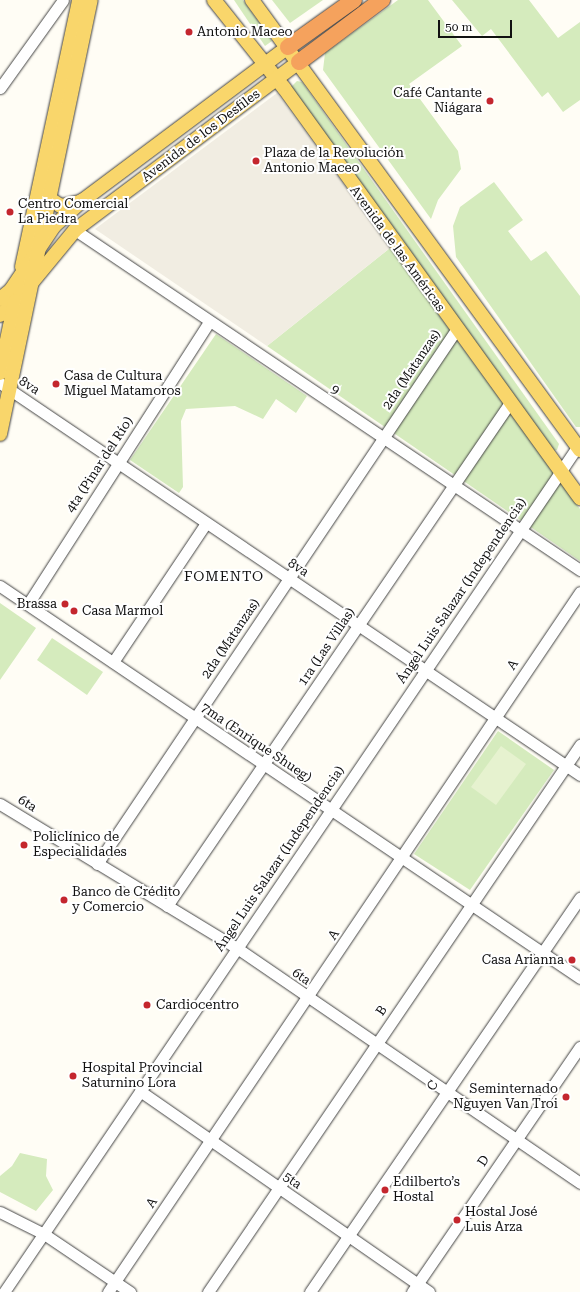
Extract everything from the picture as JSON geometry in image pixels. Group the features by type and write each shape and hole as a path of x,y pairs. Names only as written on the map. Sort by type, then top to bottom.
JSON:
{"highway":[{"name":"Avenida de los Desfiles","path":"288,48 354,0"},
{"name":"Avenida de los Desfiles","path":"299,62 382,0"}],"main road":[{"path":"0,434 4,386 79,0"},
{"path":"0,372 14,304 37,248 91,0"},
{"name":"Avenida de las Américas","path":"214,0 266,64 509,404 580,498"},
{"path":"252,0 299,62 579,446"},
{"name":"Avenida de los Desfiles","path":"37,248 82,201 288,48"},
{"name":"Avenida de los Desfiles","path":"25,279 75,230 299,62"},
{"path":"47,197 61,206 82,201"},
{"path":"0,299 25,279"},
{"path":"0,315 14,304"},
{"path":"0,339 4,355"}],"street":[{"path":"0,88 63,0"},
{"name":"9","path":"75,230 382,439 580,570"},
{"name":"4ta (Pinar del Río)","path":"28,604 209,322"},
{"name":"2da (Matanzas)","path":"97,864 456,330"},
{"name":"8va","path":"4,386 580,775"},
{"name":"1ra (Las Villas)","path":"167,906 509,404"},
{"name":"Ángel Luis Salazar (Independencia)","path":"4,1292 560,471 579,446"},
{"path":"113,662 206,522"},
{"name":"7ma (Enrique Shueg)","path":"0,586 580,978"},
{"name":"A","path":"108,1292 308,999 402,859 494,717 580,592"},
{"name":"7ma (Enrique Shueg)","path":"0,593 18,597"},
{"name":"B","path":"208,1292 277,1188 377,1044 580,745"},
{"name":"6ta","path":"0,804 237,948 308,999 447,1091 580,1183"},
{"name":"C","path":"310,1292 580,897"},
{"name":"D","path":"415,1288 580,1047"},
{"name":"5ta","path":"140,1092 347,1236 415,1288 429,1292"},
{"path":"0,1212 44,1234 130,1292"}],"green space":[{"path":"234,0 243,0 272,41 265,46"},
{"path":"272,0 323,0 290,23"},
{"path":"398,0 428,0 462,46 409,84 458,151 461,169 438,200 431,219 323,70 325,53"},
{"path":"452,0 529,0 558,38 580,22 580,100 563,112 548,92 542,97 491,29 482,36"},
{"path":"297,81 302,82 559,444 557,450 553,451 291,87"},
{"path":"494,182 523,220 508,231 531,261 546,251 580,296 580,427 576,427 456,257 453,226 460,207"},
{"path":"390,248 580,509 580,561 267,346"},
{"path":"216,334 307,396 296,413 276,399 263,419 235,406 186,409 181,421 183,487 179,493 130,460"},
{"path":"0,603 36,628 0,680"},
{"path":"52,638 103,672 87,695 37,660"},
{"path":"498,731 554,770 470,890 414,854"},
{"path":"501,746 526,764 496,805 471,787"},
{"path":"20,1153 47,1159 46,1176 53,1190 36,1211 0,1192 0,1176 12,1166"}],"shaded area":[{"name":"Plaza de la Revolución Antonio Maceo","path":"277,93 390,248 267,346 95,229"}],"place":[{"name":"Antonio Maceo","path":"189,32"},
{"name":"Café Cantante Niágara","path":"490,101"},
{"name":"Plaza de la Revolución Antonio Maceo","path":"256,161"},
{"name":"Centro Comercial La Piedra","path":"10,212"},
{"name":"Casa de Cultura Miguel Matamoros","path":"56,384"},
{"name":"Brassa","path":"65,604"},
{"name":"Casa Marmol","path":"74,611"},
{"name":"Policlínico de Especialidades","path":"24,845"},
{"name":"Banco de Crédito y Comercio","path":"64,900"},
{"name":"Casa Arianna","path":"572,960"},
{"name":"Cardiocentro","path":"147,1005"},
{"name":"Hospital Provincial Saturnino Lora","path":"73,1076"},
{"name":"Seminternado Nguyen Van Troi","path":"566,1097"},
{"name":"Edilberto’s Hostal","path":"385,1190"},
{"name":"Hostal José Luis Arza","path":"457,1220"}],"district":[{"name":"FOMENTO","path":"224,576"}]}
